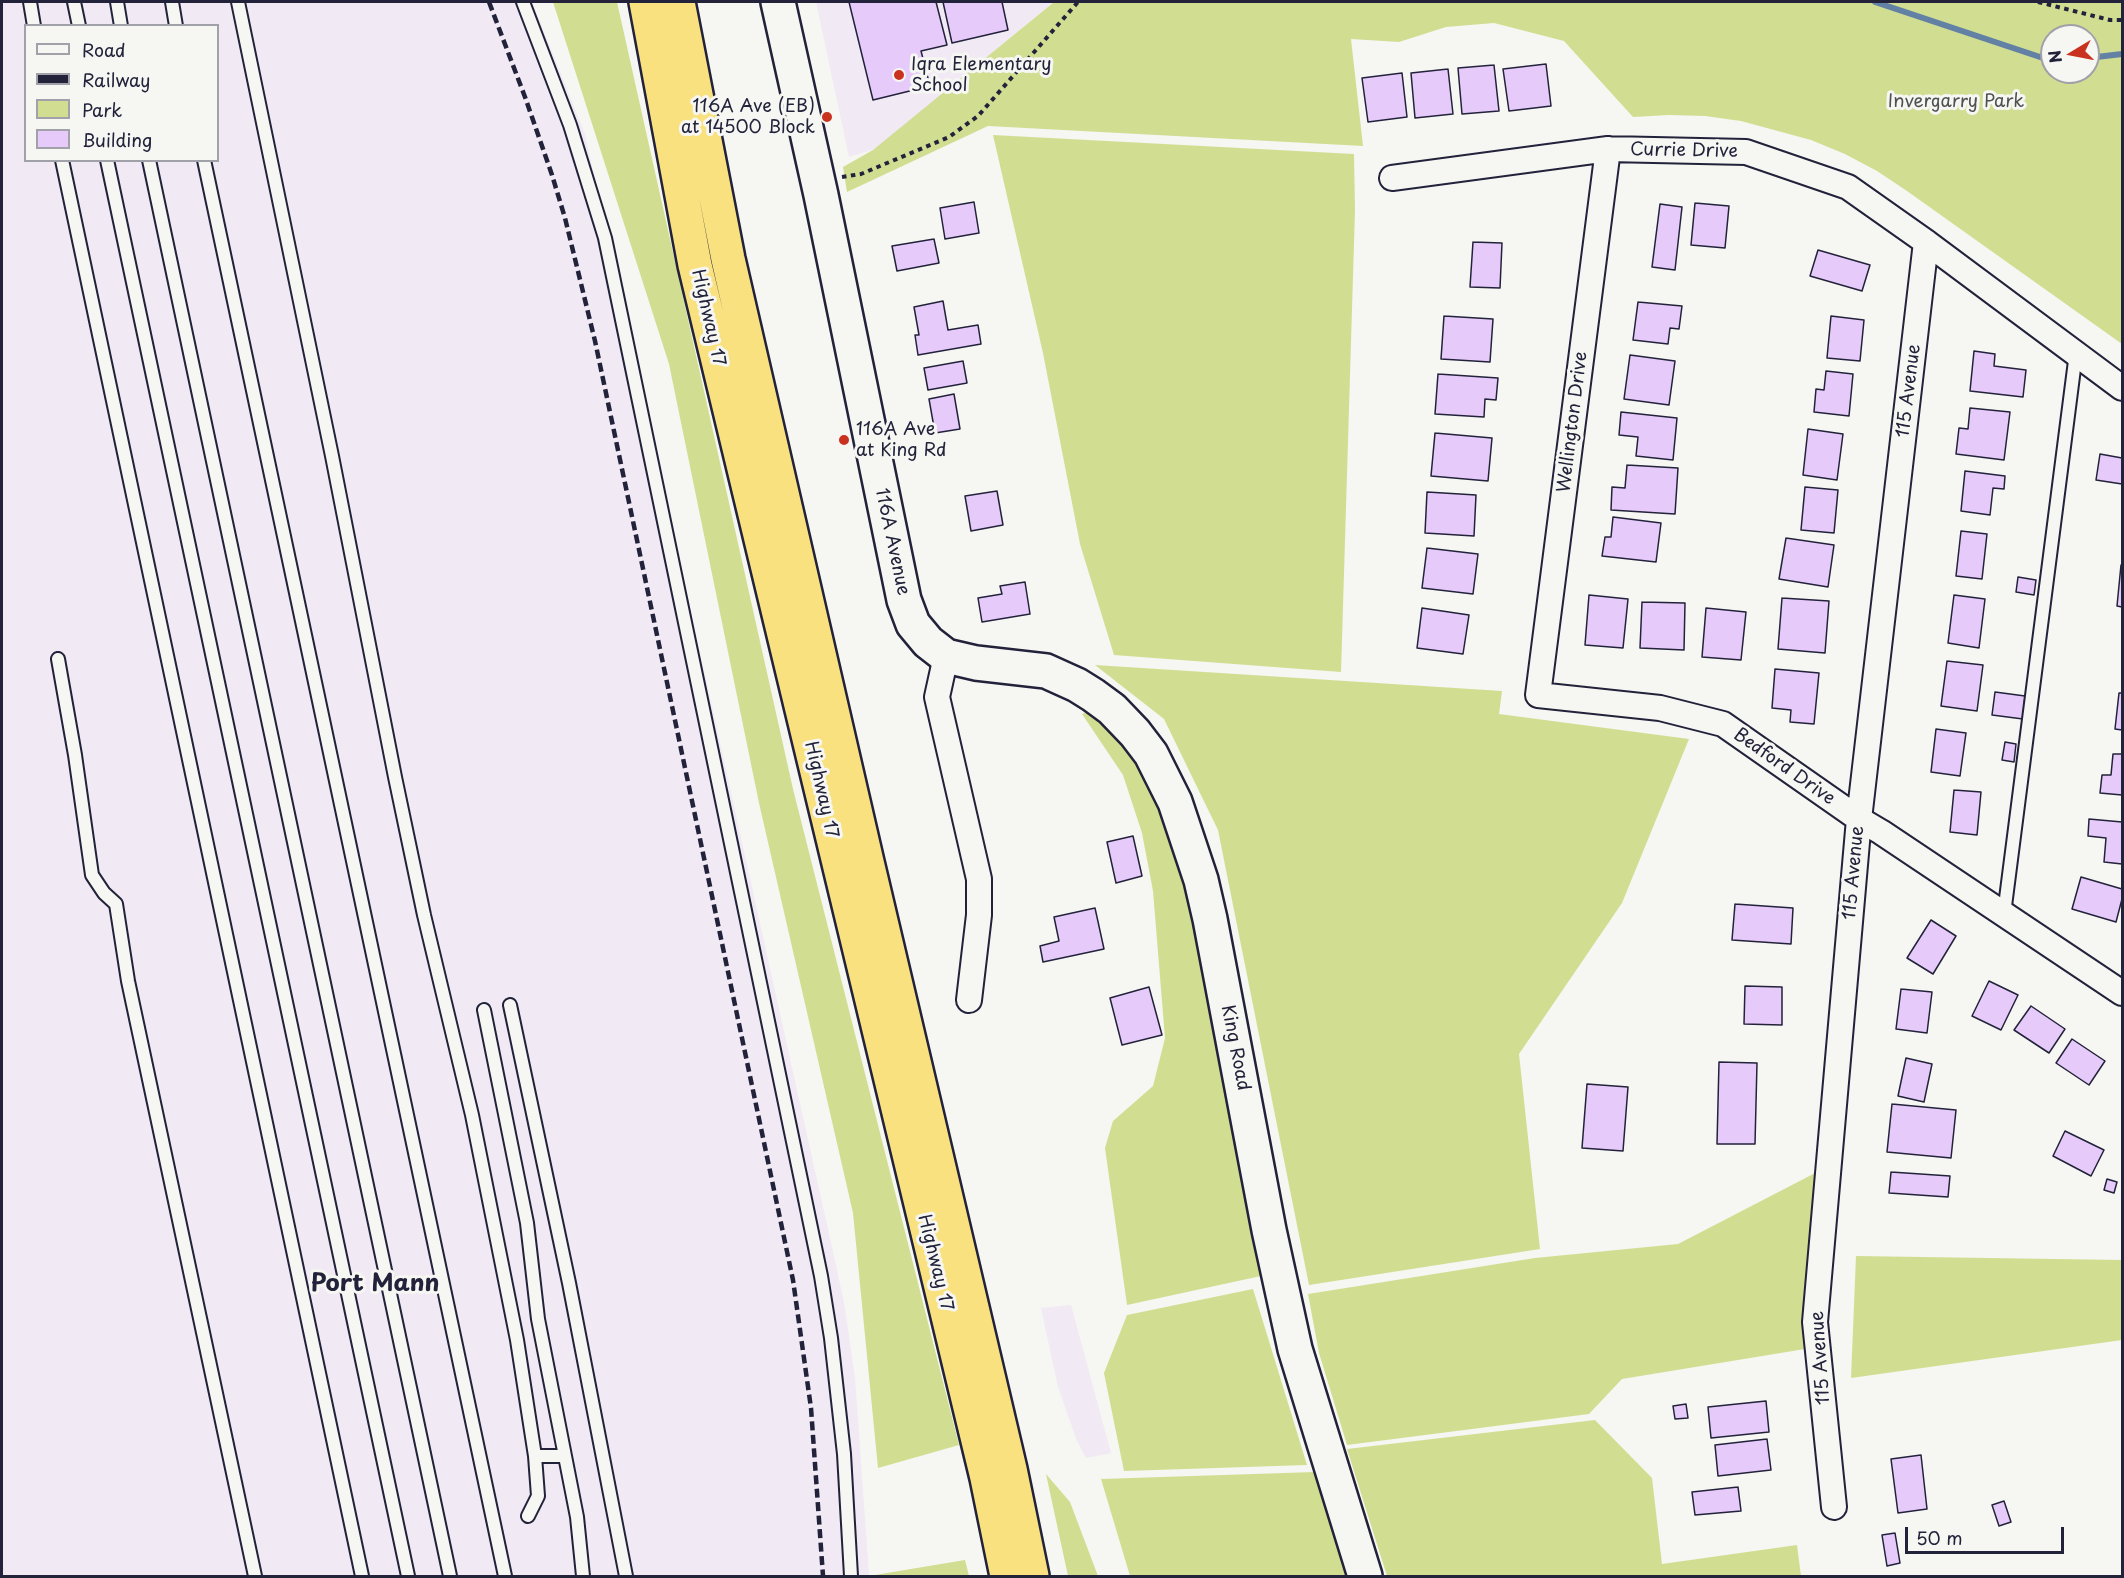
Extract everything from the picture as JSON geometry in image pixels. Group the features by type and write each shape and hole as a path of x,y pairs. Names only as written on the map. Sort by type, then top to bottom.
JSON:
{"highway":[{"name":"Highway 17","path":"646,2 695,265 984,1466 1007,1576"},
{"name":"Highway 17","path":"678,2 730,270 869,874 1008,1457 1032,1576"}],"street":[{"name":"116A Avenue","path":"778,2 821,195 904,600 913,624 928,642 946,656"},
{"name":"Currie Drive","path":"1392,178 1608,149 1746,152 1848,187 2122,388"},
{"name":"Wellington Drive","path":"1538,695 1608,149"},
{"name":"115 Avenue","path":"1834,1506 1815,1322 1859,819 1926,242"},
{"path":"946,656 937,697 979,879 978,915 969,1000"},
{"name":"King Road","path":"946,656 976,663 1046,671 1077,685 1112,710 1135,734 1151,754 1175,802 1201,880 1210,919 1269,1230 1295,1349 1365,1576"},
{"name":"Bedford Drive","path":"1538,695 1660,708 1723,724 1859,819 2122,993"}],"lane":[{"path":"30,2 34,24"},
{"path":"74,2 79,24"},
{"path":"117,2 121,24"},
{"path":"172,2 176,24"},
{"path":"238,2 402,811 424,915 472,1114 517,1340 535,1456 538,1496 528,1516"},
{"path":"523,2 570,125 605,238 821,1276 844,1454 851,1576"},
{"path":"62,162 363,1576"},
{"path":"107,162 408,1576"},
{"path":"149,162 450,1576"},
{"path":"204,162 504,1576"},
{"path":"2004,915 2076,353"},
{"path":"58,659 75,754 92,876 104,894 116,904 128,981 255,1576"},
{"path":"510,1005 569,1283 626,1576"},
{"path":"484,1010 527,1223 538,1319 577,1517 583,1576"},
{"path":"535,1456 565,1456"}],"path":[{"path":"840,178 861,174 948,137 978,116 1078,2"},
{"path":"2039,2 2110,20 2122,20"}],"shaded area":[{"path":"2,2 532,2 585,134 844,1302 855,1378 869,1576 2,1576"},
{"name":"Iqra Elementary School","path":"816,2 1053,2 878,148 849,157"},
{"path":"1071,1305 1111,1453 1086,1458 1077,1441 1058,1387 1041,1308"}],"green space":[{"path":"553,2 617,2 793,789 959,1445 878,1468 853,1213 759,803 669,364"},
{"name":"Invergarry Park","path":"1054,2 2122,2 2122,344 1907,191 1877,171 1845,154 1811,140 1741,121 1705,116 1633,117 1564,41 1494,23 1446,27 1399,42 1351,39 1363,146 988,126 847,192 843,167 873,150"},
{"path":"993,135 1354,154 1355,210 1341,672 1114,655 1080,544 1043,353"},
{"path":"1095,665 1502,691 1499,714 1689,739 1622,903 1519,1054 1540,1249 1309,1285 1218,830 1164,719"},
{"path":"1096,709 1141,761 1176,834 1207,970 1261,1276 1127,1305 1105,1148 1113,1121 1153,1086 1165,1038 1153,891 1142,833 1123,775 1082,714"},
{"path":"1821,1170 1811,1348 1622,1379 1589,1414 1347,1445 1319,1353 1308,1294 1535,1258 1678,1244"},
{"path":"1856,1256 2122,1260 2122,1340 1851,1378"},
{"path":"1253,1289 1307,1465 1124,1471 1104,1373 1127,1315"},
{"path":"1595,1420 1652,1478 1662,1564 1797,1545 1801,1576 1387,1576 1347,1449"},
{"path":"1315,1472 1346,1576 1130,1576 1101,1479"},
{"path":"1046,1474 1070,1502 1098,1576 1068,1576"},
{"path":"965,1560 969,1576 869,1576"}],"building":[{"path":"849,2 936,2 947,45 921,51 930,86 873,100"},
{"path":"943,2 1002,2 1008,30 952,43"},
{"path":"1546,64 1551,106 1509,111 1503,69"},
{"path":"1494,65 1499,111 1462,114 1458,68"},
{"path":"1448,69 1453,114 1415,118 1411,73"},
{"path":"1402,73 1407,117 1368,122 1362,78"},
{"path":"974,202 979,233 945,239 940,208"},
{"path":"1695,203 1729,206 1725,248 1691,245"},
{"path":"1660,204 1682,207 1675,270 1652,267"},
{"path":"934,239 939,263 897,271 892,246"},
{"path":"1473,242 1502,243 1500,288 1470,287"},
{"path":"1818,250 1870,265 1862,291 1810,276"},
{"path":"943,301 948,330 978,325 981,344 918,355 915,335 919,335 914,307"},
{"path":"1638,302 1682,306 1679,329 1670,328 1668,344 1633,340"},
{"path":"1444,316 1493,319 1490,362 1441,359"},
{"path":"1831,316 1864,320 1860,361 1827,358"},
{"path":"1974,351 1995,354 1994,366 2026,370 2023,397 1970,391"},
{"path":"1630,355 1675,361 1669,405 1624,399"},
{"path":"963,361 967,383 928,390 924,368"},
{"path":"1826,371 1853,374 1849,416 1814,412 1816,389 1824,390"},
{"path":"1438,374 1498,378 1496,400 1485,399 1484,417 1435,414"},
{"path":"954,394 960,429 935,433 929,399"},
{"path":"1970,408 2010,412 2004,460 1956,454 1959,428 1968,429"},
{"path":"1621,412 1677,418 1673,460 1636,456 1638,437 1619,435"},
{"path":"1808,429 1843,434 1837,480 1803,475"},
{"path":"1435,433 1492,438 1488,481 1431,476"},
{"path":"2100,454 2122,458 2122,484 2096,480"},
{"path":"1627,465 1678,468 1675,514 1611,510 1612,487 1625,488"},
{"path":"1965,471 2005,476 2004,489 1993,488 1990,515 1961,511"},
{"path":"1805,487 1838,490 1834,533 1801,530"},
{"path":"997,491 1003,525 971,531 965,496"},
{"path":"1427,492 1476,495 1474,536 1425,533"},
{"path":"1613,517 1661,523 1656,562 1602,556 1605,537 1611,537"},
{"path":"1961,531 1987,534 1982,579 1956,576"},
{"path":"1786,538 1834,545 1828,587 1779,579"},
{"path":"1427,548 1478,554 1473,594 1422,588"},
{"path":"2122,565 2122,607 2117,606"},
{"path":"2018,577 2036,580 2034,595 2016,592"},
{"path":"1025,582 1030,614 982,622 978,598 1002,594 1000,586"},
{"path":"1589,595 1628,599 1623,648 1585,645"},
{"path":"1954,595 1985,599 1979,648 1948,643"},
{"path":"1782,598 1829,601 1825,653 1778,649"},
{"path":"1642,602 1685,603 1684,650 1640,648"},
{"path":"1422,608 1469,615 1463,654 1417,648"},
{"path":"1706,608 1746,612 1741,660 1702,657"},
{"path":"1947,661 1983,665 1977,711 1941,706"},
{"path":"1775,669 1819,673 1814,724 1790,722 1791,710 1772,708"},
{"path":"1995,692 2025,696 2023,719 1992,715"},
{"path":"2119,693 2122,693 2122,730 2115,729"},
{"path":"1936,729 1966,733 1960,776 1931,772"},
{"path":"2005,742 2016,744 2014,762 2002,760"},
{"path":"2113,754 2122,754 2122,795 2100,793 2102,775 2111,775"},
{"path":"1954,790 1981,792 1977,835 1950,832"},
{"path":"2089,819 2122,822 2122,864 2104,862 2106,838 2088,836"},
{"path":"1133,836 1142,876 1116,883 1107,842"},
{"path":"2081,877 2122,889 2116,922 2072,909"},
{"path":"1735,904 1793,908 1791,944 1732,940"},
{"path":"1095,908 1104,949 1043,962 1040,946 1059,941 1054,917"},
{"path":"1931,920 1956,936 1933,974 1907,958"},
{"path":"1989,981 2018,995 2001,1030 1972,1016"},
{"path":"1745,986 1782,987 1782,1025 1744,1024"},
{"path":"1149,987 1162,1035 1122,1045 1110,998"},
{"path":"1901,989 1932,992 1927,1033 1896,1029"},
{"path":"2031,1006 2065,1029 2049,1053 2014,1030"},
{"path":"2072,1039 2105,1061 2089,1085 2056,1063"},
{"path":"1906,1058 1932,1064 1924,1102 1898,1096"},
{"path":"1719,1062 1757,1063 1755,1144 1717,1144"},
{"path":"1587,1084 1628,1087 1623,1151 1582,1148"},
{"path":"1892,1104 1956,1110 1951,1158 1887,1152"},
{"path":"2065,1131 2104,1150 2091,1176 2053,1156"},
{"path":"1891,1172 1950,1176 1948,1197 1889,1193"},
{"path":"2107,1179 2117,1182 2114,1193 2104,1190"},
{"path":"1766,1401 1769,1432 1711,1438 1708,1407"},
{"path":"1686,1404 1688,1418 1675,1419 1673,1406"},
{"path":"1767,1439 1771,1470 1718,1476 1715,1445"},
{"path":"1921,1455 1927,1509 1898,1513 1891,1459"},
{"path":"1738,1487 1741,1511 1695,1515 1692,1492"},
{"path":"2004,1501 2011,1522 1999,1526 1992,1505"},
{"path":"1895,1533 1900,1563 1887,1566 1882,1535"}],"waterway":[{"path":"1875,2 2040,57"},
{"path":"2100,57 2122,54"}],"railway":[{"path":"489,2 552,175 565,218 595,341 793,1280 811,1408 823,1576"}],"place":[{"name":"Iqra Elementary School","path":"899,75"},
{"name":"116A Ave (EB) at 14500 Block","path":"827,117"},
{"name":"116A Ave at King Rd","path":"844,440"}],"district":[{"name":"Port Mann","path":"375,1284"}]}
